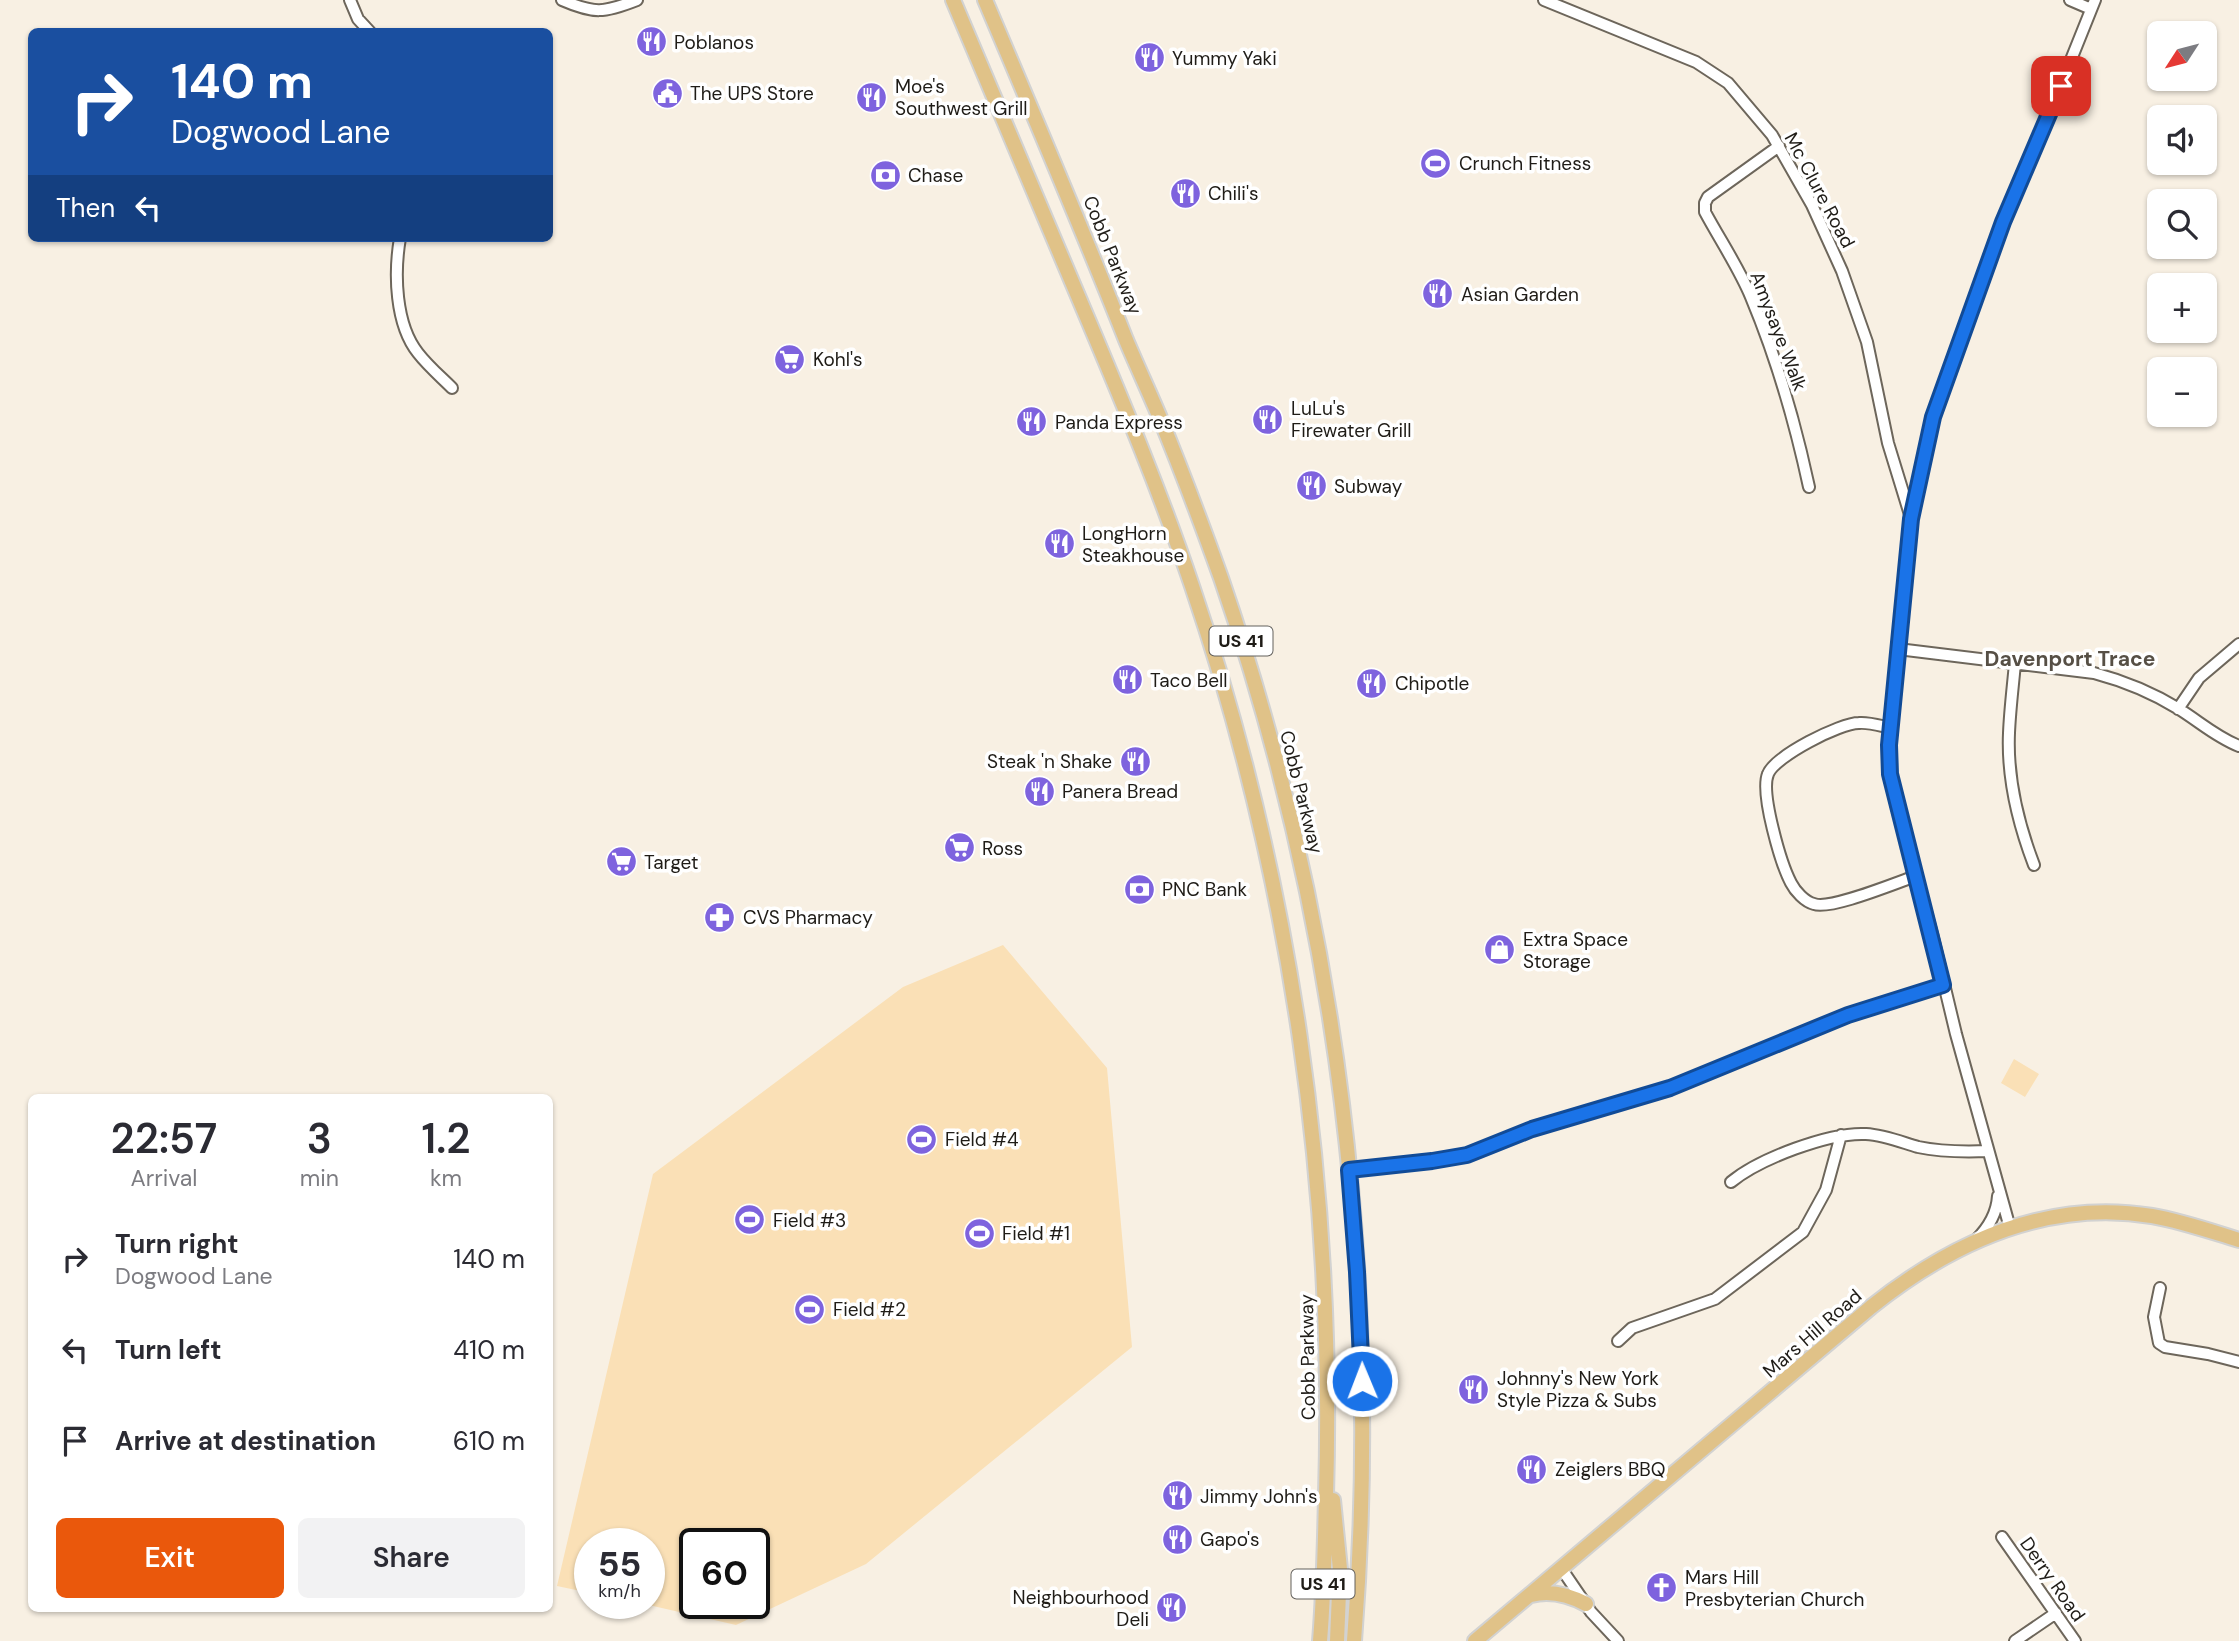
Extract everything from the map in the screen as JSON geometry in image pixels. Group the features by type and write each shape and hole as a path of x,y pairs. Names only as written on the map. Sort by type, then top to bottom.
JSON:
{"main road":[{"name":"Cobb Parkway","path":"953,0 1156,486 1194,590 1261,827 1287,956 1319,1197 1328,1390 1320,1641"},
{"name":"Cobb Parkway","path":"985,0 1197,512 1245,654 1273,750 1309,906 1330,1024 1349,1170 1359,1296 1362,1394 1354,1641"},
{"name":"Mars Hill Road","path":"1475,1641 1880,1300 1923,1268 1975,1241 2010,1227 2058,1216 2111,1212 2153,1216 2239,1240"},
{"path":"1327,1468 1335,1509 1340,1569 1338,1641"},
{"path":"1529,1596 1549,1593 1586,1604"}],"street":[{"path":"351,0 358,19 366,28"},
{"path":"562,0 582,9 609,11 637,0"},
{"name":"Mc Clure Road","path":"1544,0 1696,62 1728,83 1772,135 1812,205 1842,271 1867,342 1888,443 1911,519"},
{"path":"2010,1227 1943,985 1890,774 1891,728 1910,552 1911,519 1933,417 2003,222 2093,4 2070,0"},
{"name":"Amysaye Walk","path":"1779,146 1704,203 1705,212 1750,295 1795,423 1809,487"},
{"path":"399,242 396,260 404,327 417,352 452,388"},
{"path":"2178,709 2199,678 2239,644"},
{"path":"1898,649 2094,673 2121,680 2178,709 2220,739 2239,746"},
{"path":"2015,663 2009,734 2012,782 2021,832 2034,865"},
{"path":"1891,728 1858,722 1794,750 1773,766 1767,775 1765,790 1791,884 1803,898 1814,904 1828,905 1916,876"},
{"path":"1349,1170 1467,1155 1532,1129 1670,1088 1848,1015 1943,985"},
{"path":"1731,1182 1746,1170 1821,1140 1841,1135 1869,1134 1948,1152 1988,1151"},
{"path":"1618,1341 1632,1328 1715,1299 1803,1232 1826,1190 1841,1135"},
{"path":"1975,1241 1994,1213 1998,1186"},
{"path":"2160,1288 2154,1317 2159,1343 2165,1347 2239,1362"},
{"name":"Derry Road","path":"2003,1537 2075,1641"},
{"path":"1561,1568 1586,1604 1618,1641"},
{"path":"2015,1641 2056,1613"}],"shaded area":[{"path":"1003,945 1107,1068 1132,1347 866,1564 770,1609 770,1528 679,1528 679,1612 665,1609 665,1528 574,1528 574,1590 557,1586 653,1174 903,987"},
{"path":"2014,1059 2039,1074 2025,1097 2001,1083"},
{"path":"710,1619 749,1619 736,1625"}],"place":[{"name":"Poblanos","path":"651,42"},
{"name":"Yummy Yaki","path":"1149,58"},
{"name":"The UPS Store","path":"667,93"},
{"name":"Moe's Southwest Grill","path":"872,97"},
{"name":"Crunch Fitness","path":"1436,163"},
{"name":"Chase","path":"885,175"},
{"name":"Chili's","path":"1185,193"},
{"name":"Asian Garden","path":"1438,294"},
{"name":"Kohl's","path":"790,359"},
{"name":"LuLu's Firewater Grill","path":"1268,419"},
{"name":"Panda Express","path":"1032,422"},
{"name":"Subway","path":"1311,486"},
{"name":"LongHorn Steakhouse","path":"1059,544"},
{"name":"Taco Bell","path":"1127,680"},
{"name":"Chipotle","path":"1372,683"},
{"name":"Steak 'n Shake","path":"1135,761"},
{"name":"Panera Bread","path":"1039,791"},
{"name":"Ross","path":"959,848"},
{"name":"Target","path":"621,862"},
{"name":"PNC Bank","path":"1139,889"},
{"name":"CVS Pharmacy","path":"720,917"},
{"name":"Extra Space Storage","path":"1500,950"},
{"name":"Field #4","path":"922,1139"},
{"name":"Field #3","path":"750,1220"},
{"name":"Field #1","path":"979,1233"},
{"name":"Field #2","path":"810,1309"},
{"name":"Johnny's New York Style Pizza & Subs","path":"1474,1389"},
{"name":"Zeiglers BBQ","path":"1532,1469"},
{"name":"Jimmy John's","path":"1177,1496"},
{"name":"Gapo's","path":"1177,1539"},
{"name":"Mars Hill Presbyterian Church","path":"1662,1588"},
{"name":"Neighbourhood Deli","path":"1172,1608"}],"district":[{"name":"Davenport Trace","path":"2070,659"}],"route":[{"path":"1362,1381 1349,1170 1467,1155 1532,1129 1670,1088 1848,1015 1943,985 1890,774 1889,745 1910,552 1911,519 1933,417 1951,363 2003,222 2061,86"}]}
